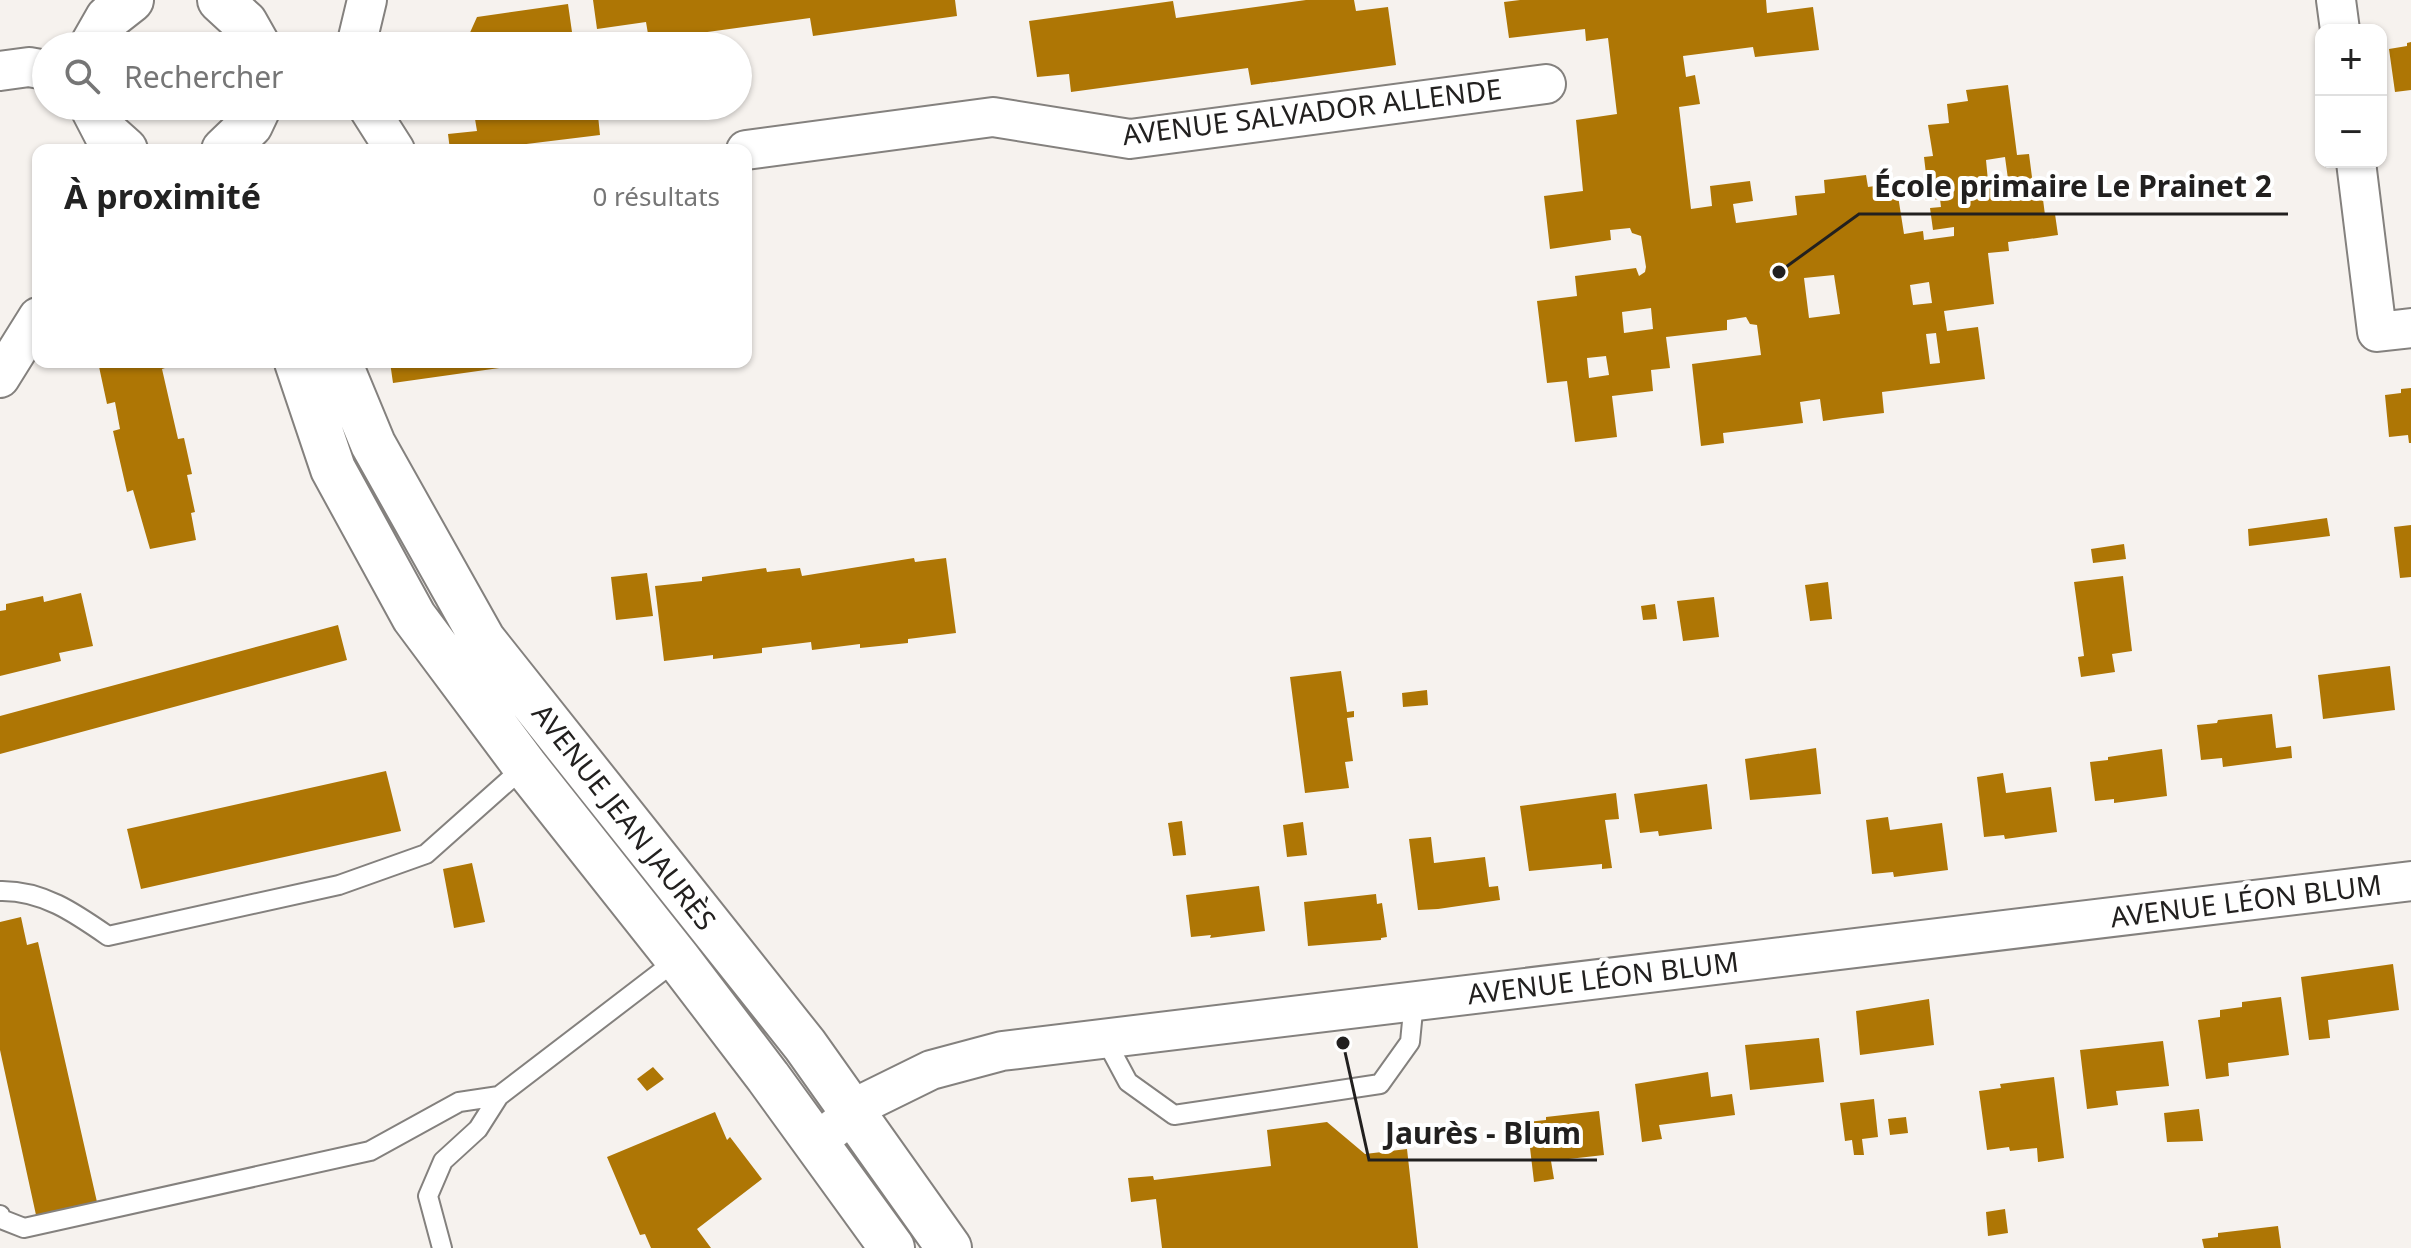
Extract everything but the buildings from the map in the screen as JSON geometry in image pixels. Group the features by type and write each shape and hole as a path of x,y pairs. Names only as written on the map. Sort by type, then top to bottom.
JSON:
{"main road":[{"path":"220,0 245,23 250,32"},
{"path":"100,32 108,18 126,1"},
{"path":"99,120 117,144"},
{"name":"AVENUE JEAN JAURÈS","path":"299,368 333,469 414,617 525,766 678,959 817,1142 892,1248"},
{"name":"AVENUE JEAN JAURÈS","path":"341,368 373,444 483,640 805,1045 949,1248"}],"street":[{"path":"359,32 367,0"},
{"path":"2336,0 2339,24"},
{"path":"0,71 32,68"},
{"name":"AVENUE SALVADOR ALLENDE","path":"752,149 993,117 1130,139 1546,84"},
{"path":"376,120 391,144"},
{"path":"2357,168 2377,332 2411,328"},
{"path":"0,378 32,327"},
{"name":"AVENUE LÉON BLUM","path":"817,1142 868,1101 931,1070 1002,1051 2411,881"}],"lane":[{"name":"AVENUE JEAN JAURÈS","path":"0,891 36,894 78,915 108,936 339,885 426,854 525,766"},
{"name":"AVENUE JEAN JAURÈS","path":"442,1248 428,1196 443,1161 478,1129 499,1096 678,959"},
{"path":"1105,1039 1128,1082 1174,1115 1380,1084 1410,1042 1414,1001"},
{"name":"AVENUE JEAN JAURÈS","path":"0,1215 1,1219 24,1228 370,1151 459,1102 499,1096"}],"place":[{"name":"École primaire Le Prainet 2","path":"1779,272"},
{"name":"Jaurès - Blum","path":"1343,1043"}]}
